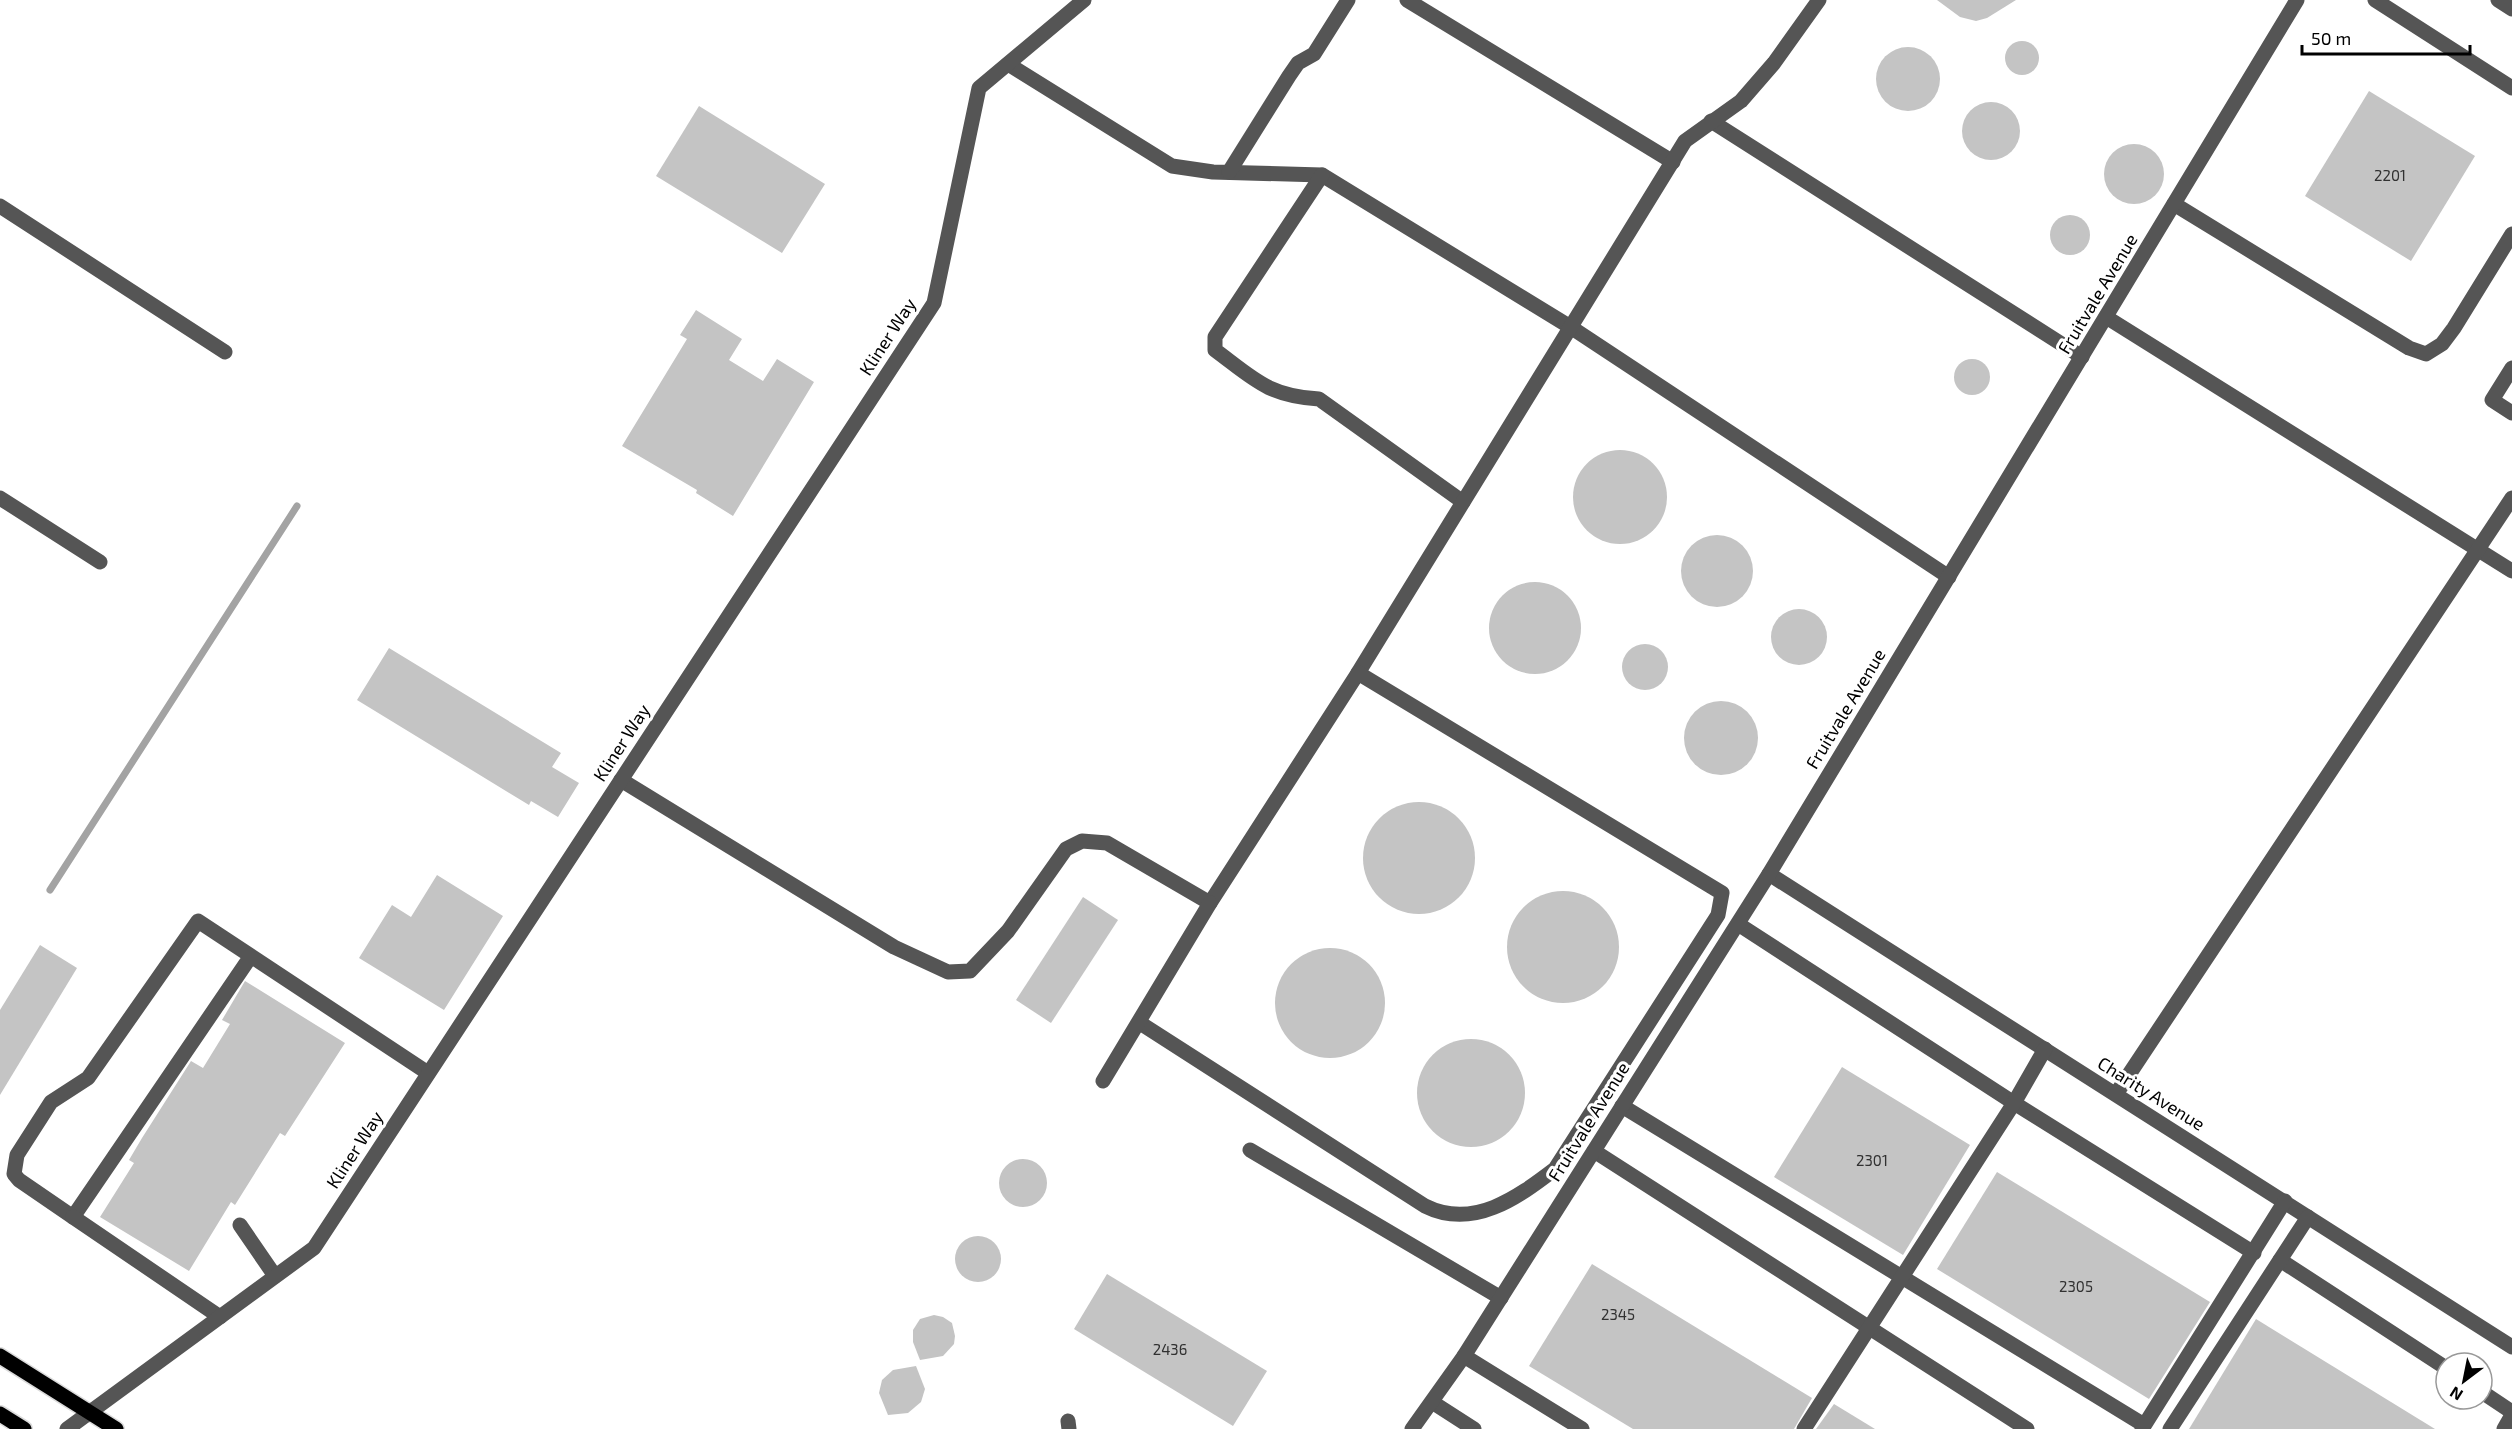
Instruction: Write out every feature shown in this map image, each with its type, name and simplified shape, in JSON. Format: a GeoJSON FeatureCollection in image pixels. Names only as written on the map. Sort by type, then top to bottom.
{"type":"FeatureCollection","features":[{"type":"Feature","properties":{"kind":"main road"},"geometry":{"type":"LineString","coordinates":[[0,1356],[116,1429]]}},
{"type":"Feature","properties":{"kind":"main road"},"geometry":{"type":"LineString","coordinates":[[0,1414],[24,1429]]}},
{"type":"Feature","properties":{"kind":"street","name":"Kliner Way"},"geometry":{"type":"LineString","coordinates":[[67,1429],[314,1248],[934,303],[980,88],[1084,0]]}},
{"type":"Feature","properties":{"kind":"street"},"geometry":{"type":"LineString","coordinates":[[1229,172],[1289,76],[1298,63],[1314,54],[1348,0]]}},
{"type":"Feature","properties":{"kind":"street"},"geometry":{"type":"LineString","coordinates":[[1407,0],[1673,162]]}},
{"type":"Feature","properties":{"kind":"street"},"geometry":{"type":"LineString","coordinates":[[1103,1081],[1140,1023],[1210,903],[1358,673],[1685,141],[1741,102],[1819,0]]}},
{"type":"Feature","properties":{"kind":"street","name":"Fruitvale Avenue"},"geometry":{"type":"LineString","coordinates":[[1412,1429],[1501,1299],[1769,874],[2297,0]]}},
{"type":"Feature","properties":{"kind":"street"},"geometry":{"type":"LineString","coordinates":[[2375,0],[2512,88]]}},
{"type":"Feature","properties":{"kind":"street"},"geometry":{"type":"LineString","coordinates":[[2498,0],[2512,9]]}},
{"type":"Feature","properties":{"kind":"street"},"geometry":{"type":"LineString","coordinates":[[1008,64],[1172,166],[1229,172],[1322,175],[1572,328],[1949,577]]}},
{"type":"Feature","properties":{"kind":"street"},"geometry":{"type":"LineString","coordinates":[[1711,121],[2082,357]]}},
{"type":"Feature","properties":{"kind":"street"},"geometry":{"type":"LineString","coordinates":[[1322,175],[1215,337],[1215,350],[1270,390],[1296,398],[1319,399],[1463,502]]}},
{"type":"Feature","properties":{"kind":"street"},"geometry":{"type":"LineString","coordinates":[[2174,204],[2409,348],[2426,354],[2442,344],[2454,328],[2512,234]]}},
{"type":"Feature","properties":{"kind":"street"},"geometry":{"type":"LineString","coordinates":[[0,206],[225,352]]}},
{"type":"Feature","properties":{"kind":"street"},"geometry":{"type":"LineString","coordinates":[[2106,317],[2512,571]]}},
{"type":"Feature","properties":{"kind":"street"},"geometry":{"type":"LineString","coordinates":[[2512,368],[2492,400],[2512,413]]}},
{"type":"Feature","properties":{"kind":"street"},"geometry":{"type":"LineString","coordinates":[[0,498],[100,562]]}},
{"type":"Feature","properties":{"kind":"street"},"geometry":{"type":"LineString","coordinates":[[2116,1094],[2512,498]]}},
{"type":"Feature","properties":{"kind":"street"},"geometry":{"type":"LineString","coordinates":[[1140,1023],[1425,1206],[1442,1215],[1460,1216],[1492,1209],[1533,1186],[1555,1169],[1718,915],[1722,893],[1358,673]]}},
{"type":"Feature","properties":{"kind":"street"},"geometry":{"type":"LineString","coordinates":[[621,780],[894,947],[948,972],[969,970],[1008,931],[1066,849],[1082,841],[1107,843],[1210,903]]}},
{"type":"Feature","properties":{"kind":"street","name":"Charity Avenue"},"geometry":{"type":"LineString","coordinates":[[1769,874],[2512,1347]]}},
{"type":"Feature","properties":{"kind":"street"},"geometry":{"type":"LineString","coordinates":[[220,1317],[19,1180],[14,1174],[17,1155],[51,1102],[88,1078],[198,921],[428,1073]]}},
{"type":"Feature","properties":{"kind":"street"},"geometry":{"type":"LineString","coordinates":[[1738,924],[2014,1103],[2254,1252]]}},
{"type":"Feature","properties":{"kind":"street"},"geometry":{"type":"LineString","coordinates":[[73,1217],[251,956]]}},
{"type":"Feature","properties":{"kind":"street"},"geometry":{"type":"LineString","coordinates":[[1804,1429],[2014,1103],[2045,1049]]}},
{"type":"Feature","properties":{"kind":"street"},"geometry":{"type":"LineString","coordinates":[[1622,1106],[1903,1276],[2143,1427],[2285,1201]]}},
{"type":"Feature","properties":{"kind":"street"},"geometry":{"type":"LineString","coordinates":[[1250,1150],[1501,1299]]}},
{"type":"Feature","properties":{"kind":"street"},"geometry":{"type":"LineString","coordinates":[[1594,1151],[2027,1429]]}},
{"type":"Feature","properties":{"kind":"street"},"geometry":{"type":"LineString","coordinates":[[2170,1429],[2308,1217]]}},
{"type":"Feature","properties":{"kind":"street"},"geometry":{"type":"LineString","coordinates":[[240,1225],[275,1276]]}},
{"type":"Feature","properties":{"kind":"street"},"geometry":{"type":"LineString","coordinates":[[2280,1260],[2434,1360]]}},
{"type":"Feature","properties":{"kind":"street"},"geometry":{"type":"LineString","coordinates":[[1464,1356],[1582,1429]]}},
{"type":"Feature","properties":{"kind":"street"},"geometry":{"type":"LineString","coordinates":[[2494,1400],[2512,1413],[2504,1429]]}},
{"type":"Feature","properties":{"kind":"street"},"geometry":{"type":"LineString","coordinates":[[1432,1402],[1474,1429]]}},
{"type":"Feature","properties":{"kind":"building"},"geometry":{"type":"Polygon","coordinates":[[[1937,0],[2016,0],[1987,18],[1976,21],[1960,17],[1937,0]]]}},
{"type":"Feature","properties":{"kind":"building"},"geometry":{"type":"Polygon","coordinates":[[[2022,41],[2034,46],[2039,58],[2034,70],[2022,75],[2010,70],[2005,58],[2010,46],[2022,41]]]}},
{"type":"Feature","properties":{"kind":"building"},"geometry":{"type":"Polygon","coordinates":[[[1902,47],[1914,47],[1931,56],[1938,67],[1940,79],[1938,91],[1931,102],[1914,111],[1902,111],[1890,106],[1881,97],[1876,85],[1876,73],[1881,61],[1890,52],[1902,47]]]}},
{"type":"Feature","properties":{"kind":"building"},"geometry":{"type":"Polygon","coordinates":[[[2369,91],[2475,156],[2411,261],[2305,196],[2369,91]]]}},
{"type":"Feature","properties":{"kind":"building"},"geometry":{"type":"Polygon","coordinates":[[[1985,102],[1997,102],[2012,110],[2020,125],[2020,137],[2012,152],[1997,160],[1985,160],[1970,152],[1962,137],[1962,125],[1970,110],[1985,102]]]}},
{"type":"Feature","properties":{"kind":"building"},"geometry":{"type":"Polygon","coordinates":[[[699,106],[825,184],[782,253],[656,176],[699,106]]]}},
{"type":"Feature","properties":{"kind":"building"},"geometry":{"type":"Polygon","coordinates":[[[2128,144],[2140,144],[2151,149],[2159,157],[2164,174],[2162,186],[2151,199],[2140,204],[2128,204],[2117,199],[2109,191],[2104,180],[2104,168],[2109,157],[2117,149],[2128,144]]]}},
{"type":"Feature","properties":{"kind":"building"},"geometry":{"type":"Polygon","coordinates":[[[2070,215],[2078,216],[2084,221],[2089,227],[2089,243],[2084,249],[2078,254],[2070,255],[2062,254],[2056,249],[2051,243],[2050,235],[2051,227],[2056,221],[2062,216],[2070,215]]]}},
{"type":"Feature","properties":{"kind":"building"},"geometry":{"type":"Polygon","coordinates":[[[696,310],[742,339],[729,360],[763,381],[777,359],[814,382],[733,516],[696,493],[697,490],[622,446],[687,339],[680,335],[696,310]]]}},
{"type":"Feature","properties":{"kind":"building"},"geometry":{"type":"Polygon","coordinates":[[[1972,359],[1985,364],[1990,377],[1985,390],[1972,395],[1959,390],[1954,377],[1959,364],[1972,359]]]}},
{"type":"Feature","properties":{"kind":"building"},"geometry":{"type":"Polygon","coordinates":[[[1620,450],[1638,453],[1654,463],[1664,479],[1667,497],[1664,515],[1654,531],[1638,541],[1620,544],[1602,541],[1586,531],[1576,515],[1573,497],[1576,479],[1586,463],[1602,453],[1620,450]]]}},
{"type":"Feature","properties":{"kind":"building"},"geometry":{"type":"Polygon","coordinates":[[[1717,535],[1737,541],[1747,551],[1753,571],[1747,591],[1737,601],[1717,607],[1697,601],[1687,591],[1681,571],[1687,551],[1697,541],[1717,535]]]}},
{"type":"Feature","properties":{"kind":"building"},"geometry":{"type":"Polygon","coordinates":[[[1535,582],[1553,586],[1567,596],[1577,610],[1581,628],[1577,646],[1567,660],[1553,670],[1535,674],[1517,670],[1503,660],[1493,646],[1489,628],[1493,610],[1503,596],[1517,586],[1535,582]]]}},
{"type":"Feature","properties":{"kind":"building"},"geometry":{"type":"Polygon","coordinates":[[[1799,609],[1810,611],[1819,617],[1825,626],[1827,637],[1825,648],[1819,657],[1810,663],[1799,665],[1788,663],[1779,657],[1773,648],[1771,637],[1773,626],[1779,617],[1788,611],[1799,609]]]}},
{"type":"Feature","properties":{"kind":"building"},"geometry":{"type":"Polygon","coordinates":[[[1645,644],[1661,651],[1668,667],[1661,683],[1645,690],[1629,683],[1622,667],[1629,651],[1645,644]]]}},
{"type":"Feature","properties":{"kind":"building"},"geometry":{"type":"Polygon","coordinates":[[[389,648],[561,753],[552,767],[579,783],[558,817],[531,801],[529,805],[357,700],[389,648]]]}},
{"type":"Feature","properties":{"kind":"building"},"geometry":{"type":"Polygon","coordinates":[[[1721,701],[1742,707],[1752,717],[1758,738],[1752,759],[1742,769],[1721,775],[1700,769],[1690,759],[1684,738],[1690,717],[1700,707],[1721,701]]]}},
{"type":"Feature","properties":{"kind":"building"},"geometry":{"type":"Polygon","coordinates":[[[1419,802],[1441,806],[1459,818],[1471,836],[1475,858],[1471,880],[1459,898],[1441,910],[1419,914],[1397,910],[1379,898],[1367,880],[1363,858],[1367,836],[1379,818],[1397,806],[1419,802]]]}},
{"type":"Feature","properties":{"kind":"building"},"geometry":{"type":"Polygon","coordinates":[[[437,875],[503,916],[444,1010],[359,958],[392,905],[411,917],[437,875]]]}},
{"type":"Feature","properties":{"kind":"building"},"geometry":{"type":"Polygon","coordinates":[[[1563,891],[1585,895],[1603,907],[1615,925],[1619,947],[1615,969],[1603,987],[1585,999],[1563,1003],[1541,999],[1523,987],[1511,969],[1507,947],[1511,925],[1523,907],[1541,895],[1563,891]]]}},
{"type":"Feature","properties":{"kind":"building"},"geometry":{"type":"Polygon","coordinates":[[[1083,897],[1118,920],[1051,1023],[1016,1000],[1083,897]]]}},
{"type":"Feature","properties":{"kind":"building"},"geometry":{"type":"Polygon","coordinates":[[[40,945],[77,968],[0,1095],[0,1010],[40,945]]]}},
{"type":"Feature","properties":{"kind":"building"},"geometry":{"type":"Polygon","coordinates":[[[1330,948],[1351,952],[1369,964],[1381,982],[1385,1003],[1381,1024],[1369,1042],[1351,1054],[1330,1058],[1309,1054],[1291,1042],[1279,1024],[1275,1003],[1279,982],[1291,964],[1309,952],[1330,948]]]}},
{"type":"Feature","properties":{"kind":"building"},"geometry":{"type":"Polygon","coordinates":[[[245,981],[345,1043],[285,1136],[280,1133],[235,1205],[231,1202],[189,1271],[100,1217],[134,1163],[129,1160],[191,1061],[203,1068],[230,1024],[222,1020],[245,981]]]}},
{"type":"Feature","properties":{"kind":"building"},"geometry":{"type":"Polygon","coordinates":[[[1471,1039],[1492,1043],[1509,1055],[1521,1072],[1525,1093],[1521,1114],[1509,1131],[1492,1143],[1471,1147],[1450,1143],[1433,1131],[1421,1114],[1417,1093],[1421,1072],[1433,1055],[1450,1043],[1471,1039]]]}},
{"type":"Feature","properties":{"kind":"building"},"geometry":{"type":"Polygon","coordinates":[[[1842,1067],[1970,1145],[1903,1255],[1774,1177],[1842,1067]]]}},
{"type":"Feature","properties":{"kind":"building"},"geometry":{"type":"Polygon","coordinates":[[[1018,1159],[1028,1159],[1043,1169],[1047,1183],[1046,1192],[1037,1203],[1028,1207],[1018,1207],[1003,1197],[999,1188],[999,1178],[1009,1163],[1018,1159]]]}},
{"type":"Feature","properties":{"kind":"building"},"geometry":{"type":"Polygon","coordinates":[[[1997,1172],[2210,1302],[2149,1399],[1937,1269],[1997,1172]]]}},
{"type":"Feature","properties":{"kind":"building"},"geometry":{"type":"Polygon","coordinates":[[[978,1236],[994,1243],[1001,1259],[994,1275],[978,1282],[962,1275],[955,1259],[962,1243],[978,1236]]]}},
{"type":"Feature","properties":{"kind":"building"},"geometry":{"type":"Polygon","coordinates":[[[1592,1264],[1812,1398],[1794,1429],[1633,1429],[1529,1366],[1592,1264]]]}},
{"type":"Feature","properties":{"kind":"building"},"geometry":{"type":"Polygon","coordinates":[[[1107,1274],[1267,1371],[1233,1426],[1074,1329],[1107,1274]]]}},
{"type":"Feature","properties":{"kind":"building"},"geometry":{"type":"Polygon","coordinates":[[[934,1315],[943,1317],[952,1323],[954,1344],[943,1356],[920,1360],[913,1342],[913,1330],[920,1319],[934,1315]]]}},
{"type":"Feature","properties":{"kind":"building"},"geometry":{"type":"Polygon","coordinates":[[[2256,1319],[2435,1429],[2189,1429],[2256,1319]]]}},
{"type":"Feature","properties":{"kind":"building"},"geometry":{"type":"Polygon","coordinates":[[[916,1366],[925,1389],[921,1402],[908,1413],[888,1415],[879,1393],[882,1380],[893,1370],[916,1366]]]}},
{"type":"Feature","properties":{"kind":"building"},"geometry":{"type":"Polygon","coordinates":[[[1834,1404],[1875,1429],[1816,1429],[1834,1404]]]}},
{"type":"Feature","properties":{"kind":"waterway"},"geometry":{"type":"LineString","coordinates":[[50,890],[297,506]]}}]}
